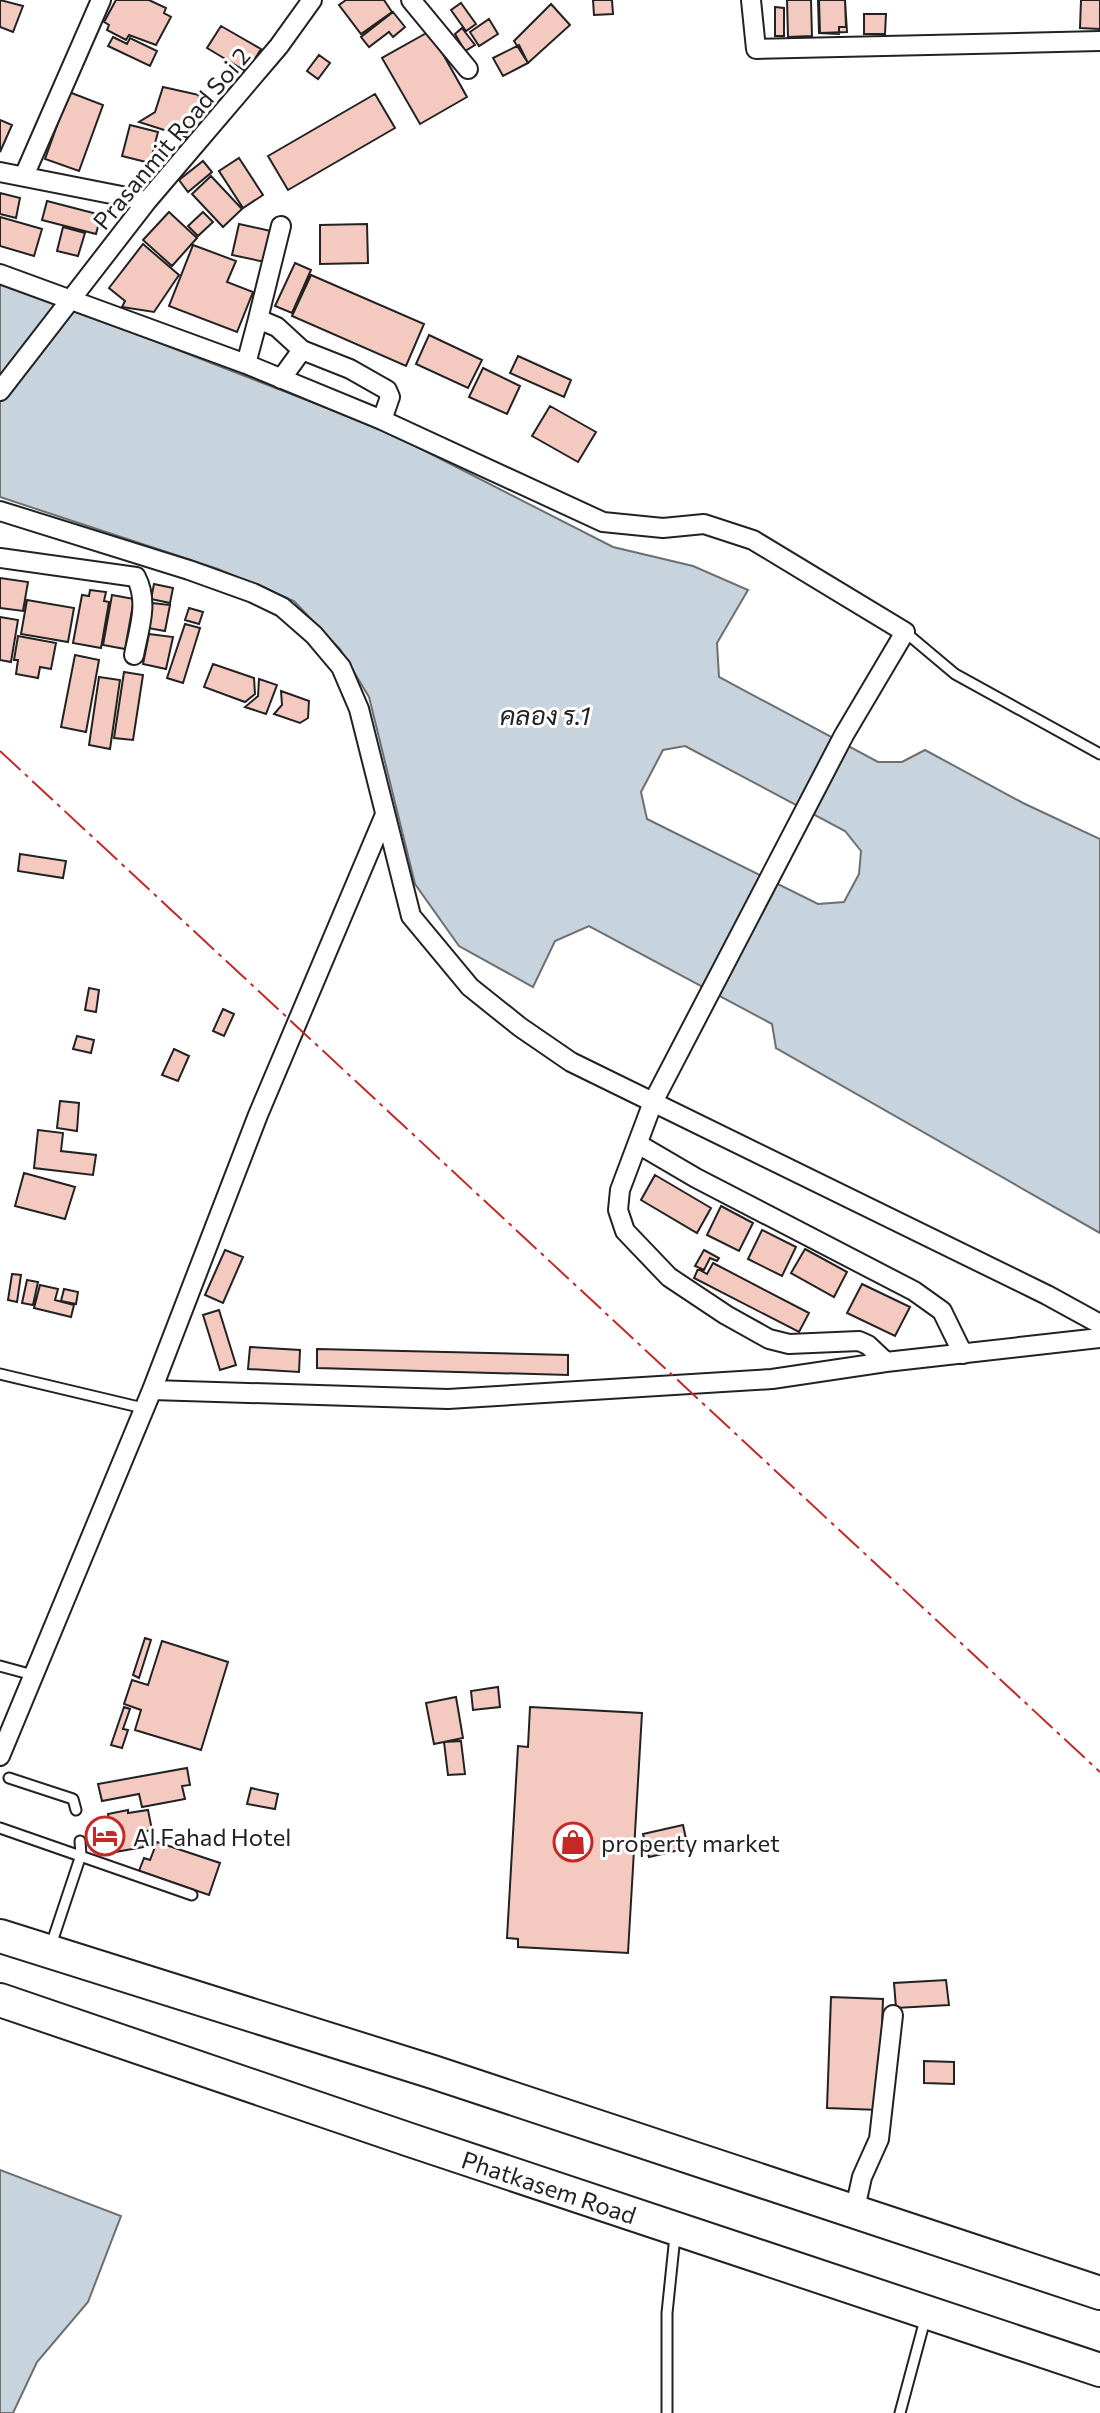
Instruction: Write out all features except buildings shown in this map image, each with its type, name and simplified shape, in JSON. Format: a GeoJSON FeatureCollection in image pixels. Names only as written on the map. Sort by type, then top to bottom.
{"type":"FeatureCollection","features":[{"type":"Feature","properties":{"kind":"highway"},"geometry":{"type":"LineString","coordinates":[[0,1936],[433,2072],[1100,2293]]}},
{"type":"Feature","properties":{"kind":"highway","name":"Phatkasem Road"},"geometry":{"type":"LineString","coordinates":[[0,2000],[1100,2370]]}},
{"type":"Feature","properties":{"kind":"street"},"geometry":{"type":"LineString","coordinates":[[24,176],[101,0]]}},
{"type":"Feature","properties":{"kind":"street","name":"Prasanmit Road Soi 2"},"geometry":{"type":"LineString","coordinates":[[0,391],[147,201],[269,58],[312,0]]}},
{"type":"Feature","properties":{"kind":"street"},"geometry":{"type":"LineString","coordinates":[[411,0],[468,69]]}},
{"type":"Feature","properties":{"kind":"street"},"geometry":{"type":"LineString","coordinates":[[751,0],[756,49],[1100,41]]}},
{"type":"Feature","properties":{"kind":"street"},"geometry":{"type":"LineString","coordinates":[[0,172],[147,201]]}},
{"type":"Feature","properties":{"kind":"street"},"geometry":{"type":"LineString","coordinates":[[246,364],[281,226]]}},
{"type":"Feature","properties":{"kind":"street"},"geometry":{"type":"LineString","coordinates":[[0,274],[69,303],[246,364],[382,420],[603,522],[663,528],[704,524],[753,540],[905,632],[844,735],[653,1102],[620,1190],[618,1210],[625,1231],[669,1277],[726,1315],[769,1339],[789,1344],[859,1341],[886,1362]]}},
{"type":"Feature","properties":{"kind":"street"},"geometry":{"type":"LineString","coordinates":[[258,319],[277,327],[302,350],[350,369],[387,390],[390,397],[382,420]]}},
{"type":"Feature","properties":{"kind":"street"},"geometry":{"type":"LineString","coordinates":[[281,379],[302,350]]}},
{"type":"Feature","properties":{"kind":"street"},"geometry":{"type":"LineString","coordinates":[[0,511],[189,570],[282,607],[314,635],[341,667],[359,709],[411,916],[470,987],[520,1027],[571,1062],[1047,1295],[1100,1324]]}},
{"type":"Feature","properties":{"kind":"street"},"geometry":{"type":"LineString","coordinates":[[0,558],[136,577],[143,590],[143,603],[134,655]]}},
{"type":"Feature","properties":{"kind":"street"},"geometry":{"type":"LineString","coordinates":[[0,1756],[152,1390],[258,1115],[384,817]]}},
{"type":"Feature","properties":{"kind":"street"},"geometry":{"type":"LineString","coordinates":[[638,1144],[696,1178],[914,1291],[942,1311],[963,1354]]}},
{"type":"Feature","properties":{"kind":"street"},"geometry":{"type":"LineString","coordinates":[[152,1390],[448,1399],[772,1379],[886,1362],[1100,1338]]}},
{"type":"Feature","properties":{"kind":"street"},"geometry":{"type":"LineString","coordinates":[[854,2213],[862,2177],[879,2139],[893,2015]]}},
{"type":"Feature","properties":{"kind":"lane"},"geometry":{"type":"LineString","coordinates":[[905,632],[955,674],[1100,754]]}},
{"type":"Feature","properties":{"kind":"lane"},"geometry":{"type":"LineString","coordinates":[[0,1374],[143,1408]]}},
{"type":"Feature","properties":{"kind":"lane"},"geometry":{"type":"LineString","coordinates":[[0,1666],[33,1675]]}},
{"type":"Feature","properties":{"kind":"lane"},"geometry":{"type":"LineString","coordinates":[[9,1778],[64,1794],[73,1799],[76,1810]]}},
{"type":"Feature","properties":{"kind":"lane"},"geometry":{"type":"LineString","coordinates":[[0,1828],[192,1895]]}},
{"type":"Feature","properties":{"kind":"lane"},"geometry":{"type":"LineString","coordinates":[[49,1952],[81,1855],[80,1841]]}},
{"type":"Feature","properties":{"kind":"lane"},"geometry":{"type":"LineString","coordinates":[[667,2413],[667,2313],[676,2229]]}},
{"type":"Feature","properties":{"kind":"lane"},"geometry":{"type":"LineString","coordinates":[[900,2413],[927,2312]]}},
{"type":"Feature","properties":{"kind":"water","name":"คลอง ร.1"},"geometry":{"type":"Polygon","coordinates":[[[0,281],[384,430],[613,547],[693,566],[748,590],[717,643],[719,677],[878,762],[902,762],[925,750],[1023,803],[1100,839],[1100,1233],[776,1048],[772,1024],[589,926],[555,941],[533,987],[459,946],[415,884],[369,697],[340,649],[294,601],[218,569],[0,497],[0,281]],[[685,746],[663,750],[641,792],[647,819],[818,904],[844,902],[859,874],[861,851],[845,831],[685,746]]]}},
{"type":"Feature","properties":{"kind":"water"},"geometry":{"type":"Polygon","coordinates":[[[0,2170],[121,2216],[88,2302],[37,2362],[13,2413],[0,2413],[0,2170]]]}},
{"type":"Feature","properties":{"kind":"power"},"geometry":{"type":"LineString","coordinates":[[0,751],[1100,1772]]}},
{"type":"Feature","properties":{"kind":"place","name":"Al Fahad Hotel"},"geometry":{"type":"Point","coordinates":[105,1836]}},
{"type":"Feature","properties":{"kind":"place","name":"property market"},"geometry":{"type":"Point","coordinates":[573,1842]}}]}
